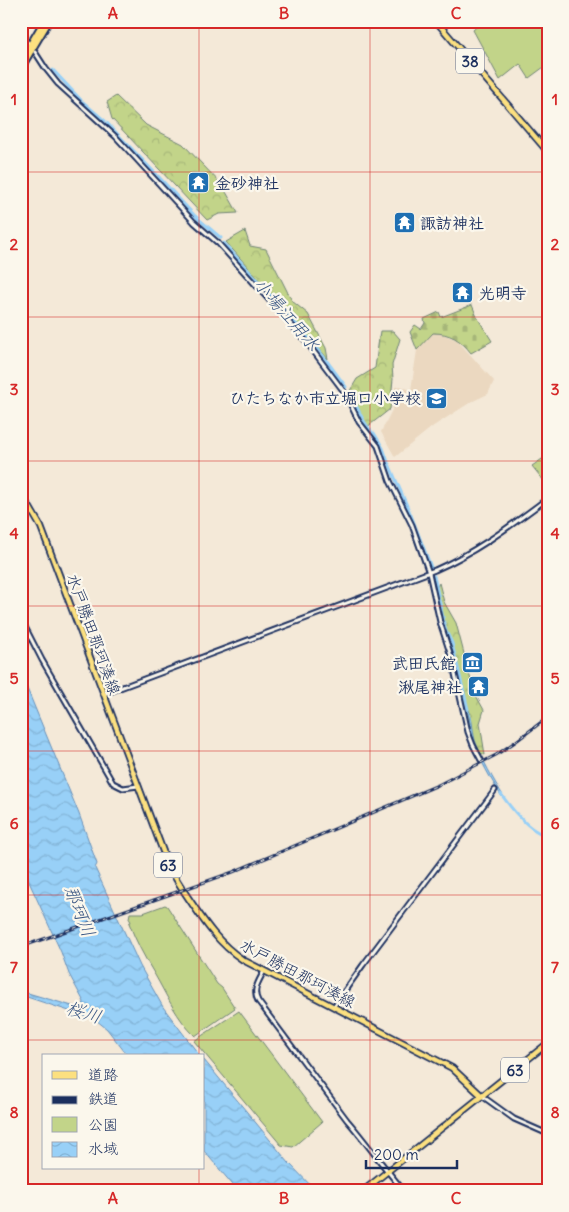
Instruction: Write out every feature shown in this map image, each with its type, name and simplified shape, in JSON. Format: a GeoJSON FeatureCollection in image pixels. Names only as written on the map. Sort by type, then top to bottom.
{"type":"FeatureCollection","features":[{"type":"Feature","properties":{"kind":"highway"},"geometry":{"type":"LineString","coordinates":[[21,60],[44,21]]}},
{"type":"Feature","properties":{"kind":"highway"},"geometry":{"type":"LineString","coordinates":[[21,68],[49,21]]}},
{"type":"Feature","properties":{"kind":"main road","name":"38"},"geometry":{"type":"LineString","coordinates":[[436,21],[548,152]]}},
{"type":"Feature","properties":{"kind":"main road","name":"水戸勝田那珂湊線"},"geometry":{"type":"LineString","coordinates":[[21,496],[41,527],[170,871],[208,929],[233,953],[264,971],[452,1068],[482,1096]]}},
{"type":"Feature","properties":{"kind":"main road","name":"63"},"geometry":{"type":"LineString","coordinates":[[482,1096],[548,1044]]}},
{"type":"Feature","properties":{"kind":"main road"},"geometry":{"type":"LineString","coordinates":[[363,1191],[482,1096]]}},
{"type":"Feature","properties":{"kind":"street"},"geometry":{"type":"LineString","coordinates":[[21,33],[28,43]]}},
{"type":"Feature","properties":{"kind":"street"},"geometry":{"type":"LineString","coordinates":[[35,52],[58,84],[103,124],[194,222],[218,243],[315,352],[345,394],[359,422],[378,446],[390,481],[412,525],[429,572],[433,596],[455,669],[468,732],[472,745],[481,760]]}},
{"type":"Feature","properties":{"kind":"street"},"geometry":{"type":"LineString","coordinates":[[103,694],[429,572],[459,559],[482,547],[548,498]]}},
{"type":"Feature","properties":{"kind":"street"},"geometry":{"type":"LineString","coordinates":[[21,620],[113,783],[122,788],[138,786]]}},
{"type":"Feature","properties":{"kind":"street"},"geometry":{"type":"LineString","coordinates":[[334,1006],[362,965],[495,790]]}},
{"type":"Feature","properties":{"kind":"street"},"geometry":{"type":"LineString","coordinates":[[264,971],[256,987],[258,1001],[347,1120],[358,1131],[404,1191]]}},
{"type":"Feature","properties":{"kind":"street"},"geometry":{"type":"LineString","coordinates":[[482,1096],[514,1119],[548,1134]]}},
{"type":"Feature","properties":{"kind":"shaded area","name":"ひたちなか市立堀口小学校"},"geometry":{"type":"Polygon","coordinates":[[[433,333],[440,333],[457,340],[494,381],[488,394],[471,402],[432,427],[395,457],[381,432],[393,408],[395,387],[400,386],[411,390],[417,350],[433,333]]]}},
{"type":"Feature","properties":{"kind":"green space"},"geometry":{"type":"Polygon","coordinates":[[[483,21],[548,21],[548,64],[529,78],[520,64],[500,80],[473,30],[483,21]]]}},
{"type":"Feature","properties":{"kind":"green space"},"geometry":{"type":"Polygon","coordinates":[[[116,96],[146,125],[183,144],[222,185],[238,213],[219,214],[207,220],[112,119],[107,102],[116,96]]]}},
{"type":"Feature","properties":{"kind":"green space"},"geometry":{"type":"Polygon","coordinates":[[[245,231],[250,246],[266,249],[292,301],[308,314],[326,348],[328,359],[226,242],[245,231]]]}},
{"type":"Feature","properties":{"kind":"green space"},"geometry":{"type":"Polygon","coordinates":[[[472,305],[492,341],[471,353],[455,338],[445,334],[433,333],[417,350],[410,332],[415,325],[421,329],[425,323],[424,319],[439,312],[441,317],[472,305]]]}},
{"type":"Feature","properties":{"kind":"green space"},"geometry":{"type":"Polygon","coordinates":[[[380,331],[393,331],[400,339],[392,365],[393,379],[390,409],[366,428],[348,394],[357,379],[375,368],[380,331]]]}},
{"type":"Feature","properties":{"kind":"green space"},"geometry":{"type":"Polygon","coordinates":[[[548,455],[548,478],[544,481],[532,466],[548,455]]]}},
{"type":"Feature","properties":{"kind":"green space"},"geometry":{"type":"Polygon","coordinates":[[[439,583],[444,602],[456,623],[474,692],[484,710],[480,723],[485,755],[478,752],[472,739],[452,651],[435,591],[439,583]]]}},
{"type":"Feature","properties":{"kind":"green space"},"geometry":{"type":"Polygon","coordinates":[[[165,905],[235,1008],[195,1036],[173,1007],[141,950],[129,923],[131,922],[129,918],[130,913],[143,913],[165,905]]]}},
{"type":"Feature","properties":{"kind":"green space"},"geometry":{"type":"Polygon","coordinates":[[[239,1011],[322,1122],[293,1147],[281,1145],[194,1041],[239,1011]]]}},
{"type":"Feature","properties":{"kind":"water"},"geometry":{"type":"Polygon","coordinates":[[[21,674],[79,814],[97,864],[95,868],[140,966],[163,1007],[198,1054],[126,1054],[107,1029],[96,1020],[21,995],[21,991],[79,1008],[83,1006],[84,1002],[69,974],[30,884],[21,852],[21,674]]]}},
{"type":"Feature","properties":{"kind":"water"},"geometry":{"type":"Polygon","coordinates":[[[465,706],[467,706],[470,714],[475,740],[481,754],[504,797],[502,797],[490,777],[473,741],[465,706]]]}},
{"type":"Feature","properties":{"kind":"water"},"geometry":{"type":"Polygon","coordinates":[[[205,1061],[289,1163],[316,1191],[238,1191],[205,1152],[205,1061]]]}},
{"type":"Feature","properties":{"kind":"waterway","name":"小場江用水"},"geometry":{"type":"LineString","coordinates":[[53,70],[81,100]]}},
{"type":"Feature","properties":{"kind":"waterway","name":"小場江用水"},"geometry":{"type":"LineString","coordinates":[[83,102],[105,121]]}},
{"type":"Feature","properties":{"kind":"waterway","name":"小場江用水"},"geometry":{"type":"LineString","coordinates":[[107,123],[156,174]]}},
{"type":"Feature","properties":{"kind":"waterway","name":"小場江用水"},"geometry":{"type":"LineString","coordinates":[[158,176],[195,216],[221,238]]}},
{"type":"Feature","properties":{"kind":"waterway","name":"小場江用水"},"geometry":{"type":"LineString","coordinates":[[224,243],[315,345],[346,387]]}},
{"type":"Feature","properties":{"kind":"waterway","name":"小場江用水"},"geometry":{"type":"LineString","coordinates":[[350,393],[362,418],[372,432]]}},
{"type":"Feature","properties":{"kind":"waterway","name":"小場江用水"},"geometry":{"type":"LineString","coordinates":[[374,433],[383,448],[388,462]]}},
{"type":"Feature","properties":{"kind":"waterway","name":"小場江用水"},"geometry":{"type":"LineString","coordinates":[[389,464],[431,567]]}},
{"type":"Feature","properties":{"kind":"waterway","name":"小場江用水"},"geometry":{"type":"LineString","coordinates":[[434,576],[446,631],[452,643],[468,709]]}},
{"type":"Feature","properties":{"kind":"waterway","name":"小場江用水"},"geometry":{"type":"LineString","coordinates":[[501,794],[528,825],[542,834],[548,835]]}},
{"type":"Feature","properties":{"kind":"railway"},"geometry":{"type":"LineString","coordinates":[[21,947],[233,872],[438,785],[496,755],[548,717]]}},
{"type":"Feature","properties":{"kind":"place","name":"金砂神社"},"geometry":{"type":"Point","coordinates":[199,183]}},
{"type":"Feature","properties":{"kind":"place","name":"諏訪神社"},"geometry":{"type":"Point","coordinates":[404,223]}},
{"type":"Feature","properties":{"kind":"place","name":"光明寺"},"geometry":{"type":"Point","coordinates":[463,293]}},
{"type":"Feature","properties":{"kind":"place","name":"ひたちなか市立堀口小学校"},"geometry":{"type":"Point","coordinates":[437,398]}},
{"type":"Feature","properties":{"kind":"place","name":"武田氏館"},"geometry":{"type":"Point","coordinates":[472,663]}},
{"type":"Feature","properties":{"kind":"place","name":"湫尾神社"},"geometry":{"type":"Point","coordinates":[478,687]}},
{"type":"Feature","properties":{"kind":"water label","name":"那珂川"},"geometry":{"type":"Point","coordinates":[80,911]}},
{"type":"Feature","properties":{"kind":"water label","name":"桜川"},"geometry":{"type":"Point","coordinates":[84,1012]}}]}
